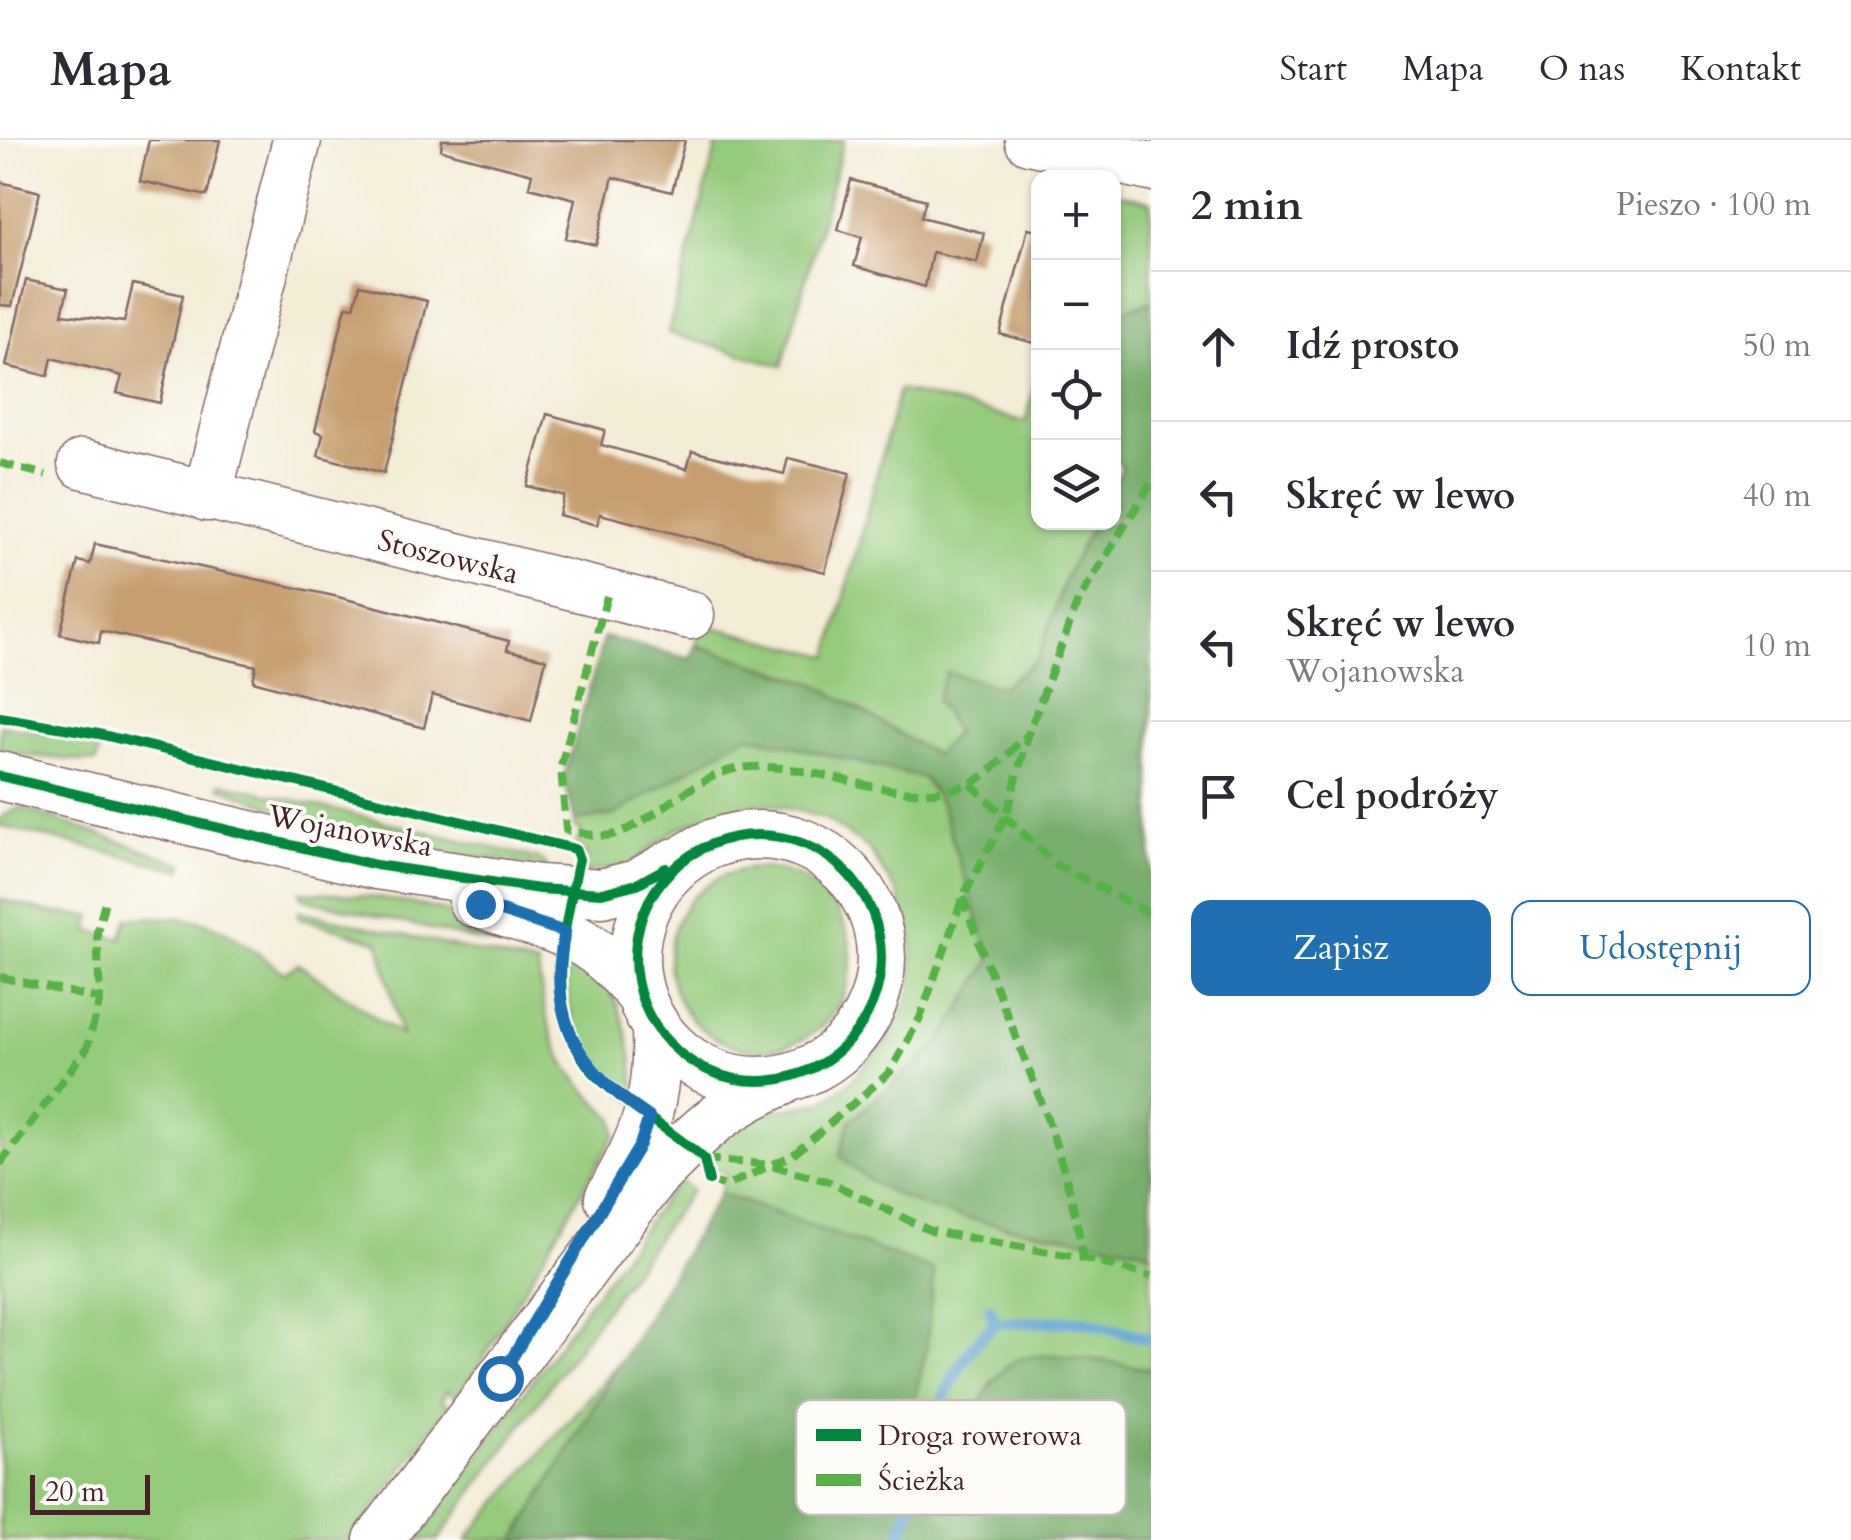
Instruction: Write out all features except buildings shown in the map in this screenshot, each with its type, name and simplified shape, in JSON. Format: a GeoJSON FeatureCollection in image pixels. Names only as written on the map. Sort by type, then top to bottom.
{"type":"FeatureCollection","features":[{"type":"Feature","properties":{"kind":"street"},"geometry":{"type":"LineString","coordinates":[[207,497],[296,140]]}},
{"type":"Feature","properties":{"kind":"street"},"geometry":{"type":"LineString","coordinates":[[1029,140],[1151,168]]}},
{"type":"Feature","properties":{"kind":"street","name":"Stoszowska"},"geometry":{"type":"LineString","coordinates":[[82,464],[690,615]]}},
{"type":"Feature","properties":{"kind":"street","name":"Wojanowska"},"geometry":{"type":"LineString","coordinates":[[0,776],[376,865],[539,889],[602,893],[637,884],[688,856]]}},
{"type":"Feature","properties":{"kind":"street"},"geometry":{"type":"LineString","coordinates":[[378,1540],[653,1178],[736,1101],[833,1058],[862,1026],[879,988],[882,945],[871,904],[846,870],[811,846],[770,834],[727,838],[688,856],[660,883],[641,918],[634,956],[658,1074],[640,1145],[521,1348]]}},
{"type":"Feature","properties":{"kind":"street","name":"Wojanowska"},"geometry":{"type":"LineString","coordinates":[[376,865],[586,941],[611,960],[648,1011]]}},
{"type":"Feature","properties":{"kind":"street"},"geometry":{"type":"LineString","coordinates":[[648,1011],[682,1056],[717,1074],[756,1082],[794,1076]]}},
{"type":"Feature","properties":{"kind":"green space"},"geometry":{"type":"Polygon","coordinates":[[[718,140],[844,140],[782,366],[668,333],[718,140]]]}},
{"type":"Feature","properties":{"kind":"green space"},"geometry":{"type":"Polygon","coordinates":[[[1121,195],[1151,201],[1151,302],[1121,311],[1121,195]]]}},
{"type":"Feature","properties":{"kind":"green space"},"geometry":{"type":"Polygon","coordinates":[[[1151,302],[1151,1252],[943,1212],[869,1180],[840,1155],[850,1121],[938,1046],[991,960],[941,804],[924,778],[747,735],[614,815],[575,821],[564,777],[604,637],[691,659],[696,645],[816,684],[935,755],[956,732],[936,701],[946,672],[1001,687],[1038,659],[1066,576],[1089,530],[1121,530],[1121,311],[1151,302]]]}},
{"type":"Feature","properties":{"kind":"green space"},"geometry":{"type":"Polygon","coordinates":[[[899,390],[1026,422],[1031,400],[1031,530],[1089,530],[1066,576],[1038,659],[1001,687],[935,755],[816,684],[696,645],[701,624],[829,656],[899,390]]]}},
{"type":"Feature","properties":{"kind":"green space"},"geometry":{"type":"Polygon","coordinates":[[[0,725],[101,743],[96,762],[0,753],[0,725]]]}},
{"type":"Feature","properties":{"kind":"green space"},"geometry":{"type":"Polygon","coordinates":[[[747,735],[924,778],[941,804],[991,960],[938,1046],[850,1121],[1102,1239],[1151,1252],[1151,1369],[1062,1358],[992,1381],[983,1400],[909,1400],[934,1270],[720,1193],[726,1174],[713,1166],[708,1154],[742,1117],[822,1102],[849,1083],[894,1032],[911,990],[912,941],[898,894],[868,848],[824,818],[767,803],[717,812],[677,829],[629,866],[583,873],[586,854],[576,842],[582,830],[574,827],[575,821],[614,815],[747,735]]]}},
{"type":"Feature","properties":{"kind":"green space"},"geometry":{"type":"Polygon","coordinates":[[[221,783],[540,859],[548,868],[351,836],[219,787],[221,783]]]}},
{"type":"Feature","properties":{"kind":"green space"},"geometry":{"type":"Polygon","coordinates":[[[20,807],[184,864],[182,870],[0,826],[0,818],[20,807]]]}},
{"type":"Feature","properties":{"kind":"green space"},"geometry":{"type":"Polygon","coordinates":[[[760,868],[795,875],[825,894],[844,924],[851,959],[844,994],[825,1024],[795,1043],[760,1050],[725,1043],[695,1024],[676,994],[669,959],[676,924],[695,894],[725,875],[760,868]]]}},
{"type":"Feature","properties":{"kind":"green space"},"geometry":{"type":"Polygon","coordinates":[[[300,892],[420,905],[537,938],[525,952],[302,898],[300,892]]]}},
{"type":"Feature","properties":{"kind":"green space"},"geometry":{"type":"Polygon","coordinates":[[[0,899],[47,912],[92,916],[88,930],[121,939],[128,918],[180,918],[213,926],[284,973],[298,964],[401,1035],[379,942],[298,917],[299,911],[538,966],[558,1051],[580,1084],[614,1118],[616,1134],[481,1362],[457,1397],[447,1391],[441,1400],[449,1405],[351,1540],[0,1540],[0,899]]]}},
{"type":"Feature","properties":{"kind":"green space"},"geometry":{"type":"Polygon","coordinates":[[[567,951],[598,975],[615,1000],[631,1053],[633,1101],[600,1068],[578,1035],[568,998],[567,951]]]}},
{"type":"Feature","properties":{"kind":"green space"},"geometry":{"type":"Polygon","coordinates":[[[678,1180],[692,1190],[438,1540],[417,1540],[678,1180]]]}},
{"type":"Feature","properties":{"kind":"green space"},"geometry":{"type":"Polygon","coordinates":[[[720,1193],[934,1270],[926,1351],[914,1400],[796,1400],[796,1515],[1126,1515],[1126,1400],[982,1400],[1007,1367],[1035,1356],[1085,1358],[1151,1369],[1151,1540],[515,1540],[720,1193]]]}},
{"type":"Feature","properties":{"kind":"green space"},"geometry":{"type":"Polygon","coordinates":[[[620,1361],[515,1540],[467,1540],[473,1531],[620,1361]]]}},
{"type":"Feature","properties":{"kind":"waterway"},"geometry":{"type":"LineString","coordinates":[[990,1309],[996,1323],[1083,1321],[1151,1339]]}},
{"type":"Feature","properties":{"kind":"waterway"},"geometry":{"type":"LineString","coordinates":[[944,1400],[960,1366],[996,1323]]}},
{"type":"Feature","properties":{"kind":"waterway"},"geometry":{"type":"LineString","coordinates":[[902,1532],[907,1515]]}},
{"type":"Feature","properties":{"kind":"marked path"},"geometry":{"type":"LineString","coordinates":[[0,463],[46,475]]}},
{"type":"Feature","properties":{"kind":"marked path"},"geometry":{"type":"LineString","coordinates":[[709,1181],[726,1186],[793,1155],[890,1072],[920,1018],[963,897],[1007,814],[1028,735],[1078,601],[1151,483]]}},
{"type":"Feature","properties":{"kind":"marked path"},"geometry":{"type":"LineString","coordinates":[[607,596],[561,766],[566,830],[600,836],[620,832],[705,781],[741,768],[798,770],[884,789],[941,791],[977,780],[1028,735]]}},
{"type":"Feature","properties":{"kind":"marked path"},"geometry":{"type":"LineString","coordinates":[[971,784],[1058,866],[1151,914]]}},
{"type":"Feature","properties":{"kind":"marked path"},"geometry":{"type":"LineString","coordinates":[[963,897],[1048,1120],[1083,1258]]}},
{"type":"Feature","properties":{"kind":"marked path"},"geometry":{"type":"LineString","coordinates":[[0,977],[100,999],[97,932],[105,901]]}},
{"type":"Feature","properties":{"kind":"marked path"},"geometry":{"type":"LineString","coordinates":[[0,1164],[87,1048],[100,999]]}},
{"type":"Feature","properties":{"kind":"marked path"},"geometry":{"type":"LineString","coordinates":[[704,1159],[771,1165],[827,1181],[931,1231],[1083,1258],[1151,1276]]}},
{"type":"Feature","properties":{"kind":"cycle path"},"geometry":{"type":"LineString","coordinates":[[0,717],[99,734],[575,849],[579,859],[567,916],[561,974],[569,1030],[581,1056],[600,1079],[704,1159],[709,1181]]}},
{"type":"Feature","properties":{"kind":"cycle path"},"geometry":{"type":"LineString","coordinates":[[0,776],[376,865],[539,889],[602,893],[637,884],[666,868]]}},
{"type":"Feature","properties":{"kind":"cycle path"},"geometry":{"type":"LineString","coordinates":[[758,835],[805,844],[845,871],[872,911],[881,958],[872,1005],[845,1045],[805,1072],[758,1081],[711,1072],[671,1045],[644,1005],[635,958],[644,911],[671,871],[711,844],[758,835]]}},
{"type":"Feature","properties":{"kind":"route"},"geometry":{"type":"LineString","coordinates":[[480,904],[565,932],[560,984],[565,1020],[577,1051],[599,1078],[649,1117],[640,1145],[500,1378]]}}]}
